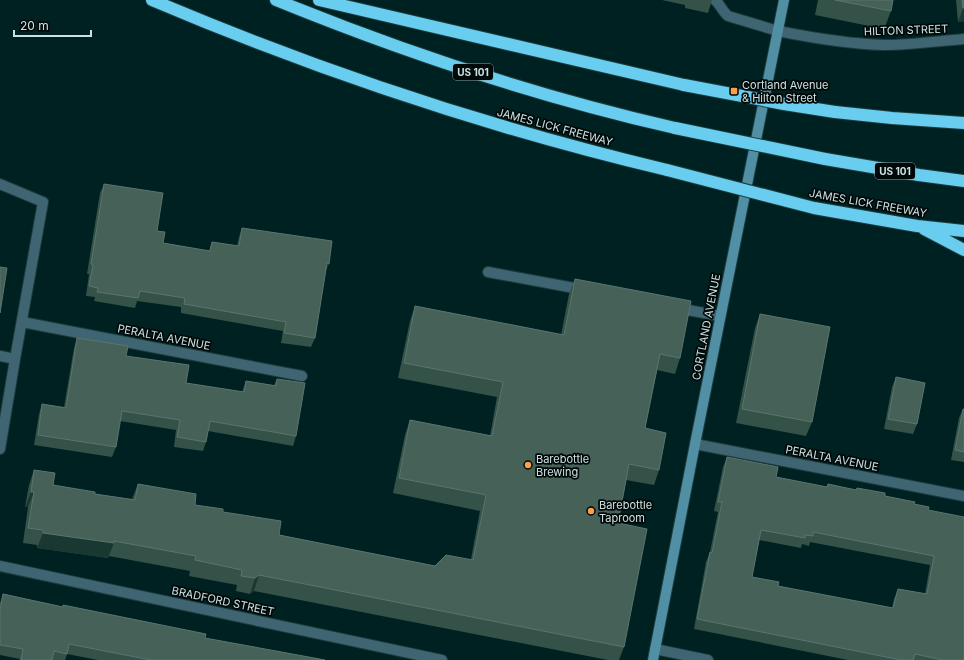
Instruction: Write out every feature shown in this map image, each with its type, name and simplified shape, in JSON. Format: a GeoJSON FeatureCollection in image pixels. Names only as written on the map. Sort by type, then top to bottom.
{"type":"FeatureCollection","features":[{"type":"Feature","properties":{"kind":"highway","name":"JAMES LICK FREEWAY"},"geometry":{"type":"LineString","coordinates":[[152,0],[302,60],[409,98],[571,146],[814,208],[918,226],[964,231]]}},
{"type":"Feature","properties":{"kind":"highway","name":"US 101"},"geometry":{"type":"LineString","coordinates":[[276,0],[327,21],[484,76],[592,108],[675,128],[826,159],[964,181]]}},
{"type":"Feature","properties":{"kind":"highway"},"geometry":{"type":"LineString","coordinates":[[319,0],[684,85],[835,112],[964,123]]}},
{"type":"Feature","properties":{"kind":"highway"},"geometry":{"type":"LineString","coordinates":[[918,226],[964,250]]}},
{"type":"Feature","properties":{"kind":"street","name":"HILTON STREET"},"geometry":{"type":"LineString","coordinates":[[715,0],[723,12],[728,16],[778,31],[838,42],[886,45],[964,39]]}},
{"type":"Feature","properties":{"kind":"street","name":"CORTLAND AVENUE"},"geometry":{"type":"LineString","coordinates":[[653,660],[720,316],[784,0]]}},
{"type":"Feature","properties":{"kind":"street"},"geometry":{"type":"LineString","coordinates":[[0,184],[44,202],[0,449]]}},
{"type":"Feature","properties":{"kind":"street"},"geometry":{"type":"LineString","coordinates":[[488,272],[595,292]]}},
{"type":"Feature","properties":{"kind":"street"},"geometry":{"type":"LineString","coordinates":[[671,306],[720,316]]}},
{"type":"Feature","properties":{"kind":"street","name":"PERALTA AVENUE"},"geometry":{"type":"LineString","coordinates":[[22,322],[302,376]]}},
{"type":"Feature","properties":{"kind":"street"},"geometry":{"type":"LineString","coordinates":[[0,356],[15,359]]}},
{"type":"Feature","properties":{"kind":"street","name":"PERALTA AVENUE"},"geometry":{"type":"LineString","coordinates":[[695,444],[964,496]]}},
{"type":"Feature","properties":{"kind":"street","name":"BRADFORD STREET"},"geometry":{"type":"LineString","coordinates":[[0,566],[442,660]]}},
{"type":"Feature","properties":{"kind":"street"},"geometry":{"type":"LineString","coordinates":[[655,650],[708,660]]}},
{"type":"Feature","properties":{"kind":"building"},"geometry":{"type":"Polygon","coordinates":[[[835,0],[893,0],[891,11],[835,0]]]}},
{"type":"Feature","properties":{"kind":"building"},"geometry":{"type":"Polygon","coordinates":[[[962,0],[964,0],[964,8],[963,8],[962,0]]]}},
{"type":"Feature","properties":{"kind":"building"},"geometry":{"type":"Polygon","coordinates":[[[104,184],[163,193],[157,231],[165,232],[163,243],[210,251],[212,242],[239,246],[242,228],[332,241],[315,338],[284,333],[286,322],[184,304],[185,298],[140,291],[138,298],[97,292],[98,288],[89,286],[93,265],[91,264],[104,184]]]}},
{"type":"Feature","properties":{"kind":"building"},"geometry":{"type":"Polygon","coordinates":[[[0,267],[7,268],[0,313],[0,267]]]}},
{"type":"Feature","properties":{"kind":"building"},"geometry":{"type":"Polygon","coordinates":[[[575,279],[691,301],[680,358],[660,354],[645,428],[666,433],[659,470],[629,464],[618,523],[647,529],[624,647],[259,575],[255,578],[241,576],[242,570],[195,560],[196,556],[114,541],[114,543],[43,533],[43,530],[28,528],[34,492],[31,492],[34,470],[55,473],[53,485],[95,492],[95,494],[135,500],[138,484],[196,494],[195,505],[223,509],[223,512],[281,521],[279,535],[435,566],[446,555],[473,560],[486,495],[399,478],[410,420],[492,436],[503,382],[404,363],[415,306],[564,335],[575,279]]]}},
{"type":"Feature","properties":{"kind":"building"},"geometry":{"type":"Polygon","coordinates":[[[760,314],[830,327],[812,422],[742,409],[760,314]]]}},
{"type":"Feature","properties":{"kind":"building"},"geometry":{"type":"Polygon","coordinates":[[[77,338],[128,346],[126,356],[189,365],[186,383],[244,392],[246,381],[276,386],[277,379],[305,383],[296,436],[210,421],[206,442],[177,437],[180,420],[122,411],[116,447],[38,435],[42,404],[66,408],[77,338]]]}},
{"type":"Feature","properties":{"kind":"building"},"geometry":{"type":"Polygon","coordinates":[[[896,377],[925,383],[917,424],[888,419],[896,377]]]}},
{"type":"Feature","properties":{"kind":"building"},"geometry":{"type":"Polygon","coordinates":[[[964,409],[964,452],[955,450],[964,409]]]}},
{"type":"Feature","properties":{"kind":"building"},"geometry":{"type":"Polygon","coordinates":[[[727,457],[778,467],[776,477],[827,487],[828,484],[856,490],[857,488],[885,493],[885,496],[915,502],[914,504],[929,507],[928,510],[964,517],[964,660],[943,660],[915,654],[913,660],[901,660],[697,619],[710,552],[712,553],[722,502],[718,502],[727,457]],[[761,530],[752,577],[779,582],[778,586],[893,608],[898,589],[927,594],[934,556],[813,532],[813,536],[805,535],[805,538],[761,530]]]}},
{"type":"Feature","properties":{"kind":"building"},"geometry":{"type":"Polygon","coordinates":[[[3,594],[206,634],[205,638],[325,660],[151,660],[69,644],[67,654],[54,651],[52,660],[21,660],[23,649],[0,645],[0,610],[3,594]]]}},
{"type":"Feature","properties":{"kind":"place","name":"Cortland Avenue & Hilton Street"},"geometry":{"type":"Point","coordinates":[734,91]}},
{"type":"Feature","properties":{"kind":"place","name":"Barebottle Brewing"},"geometry":{"type":"Point","coordinates":[528,465]}},
{"type":"Feature","properties":{"kind":"place","name":"Barebottle Taproom"},"geometry":{"type":"Point","coordinates":[591,511]}}]}
